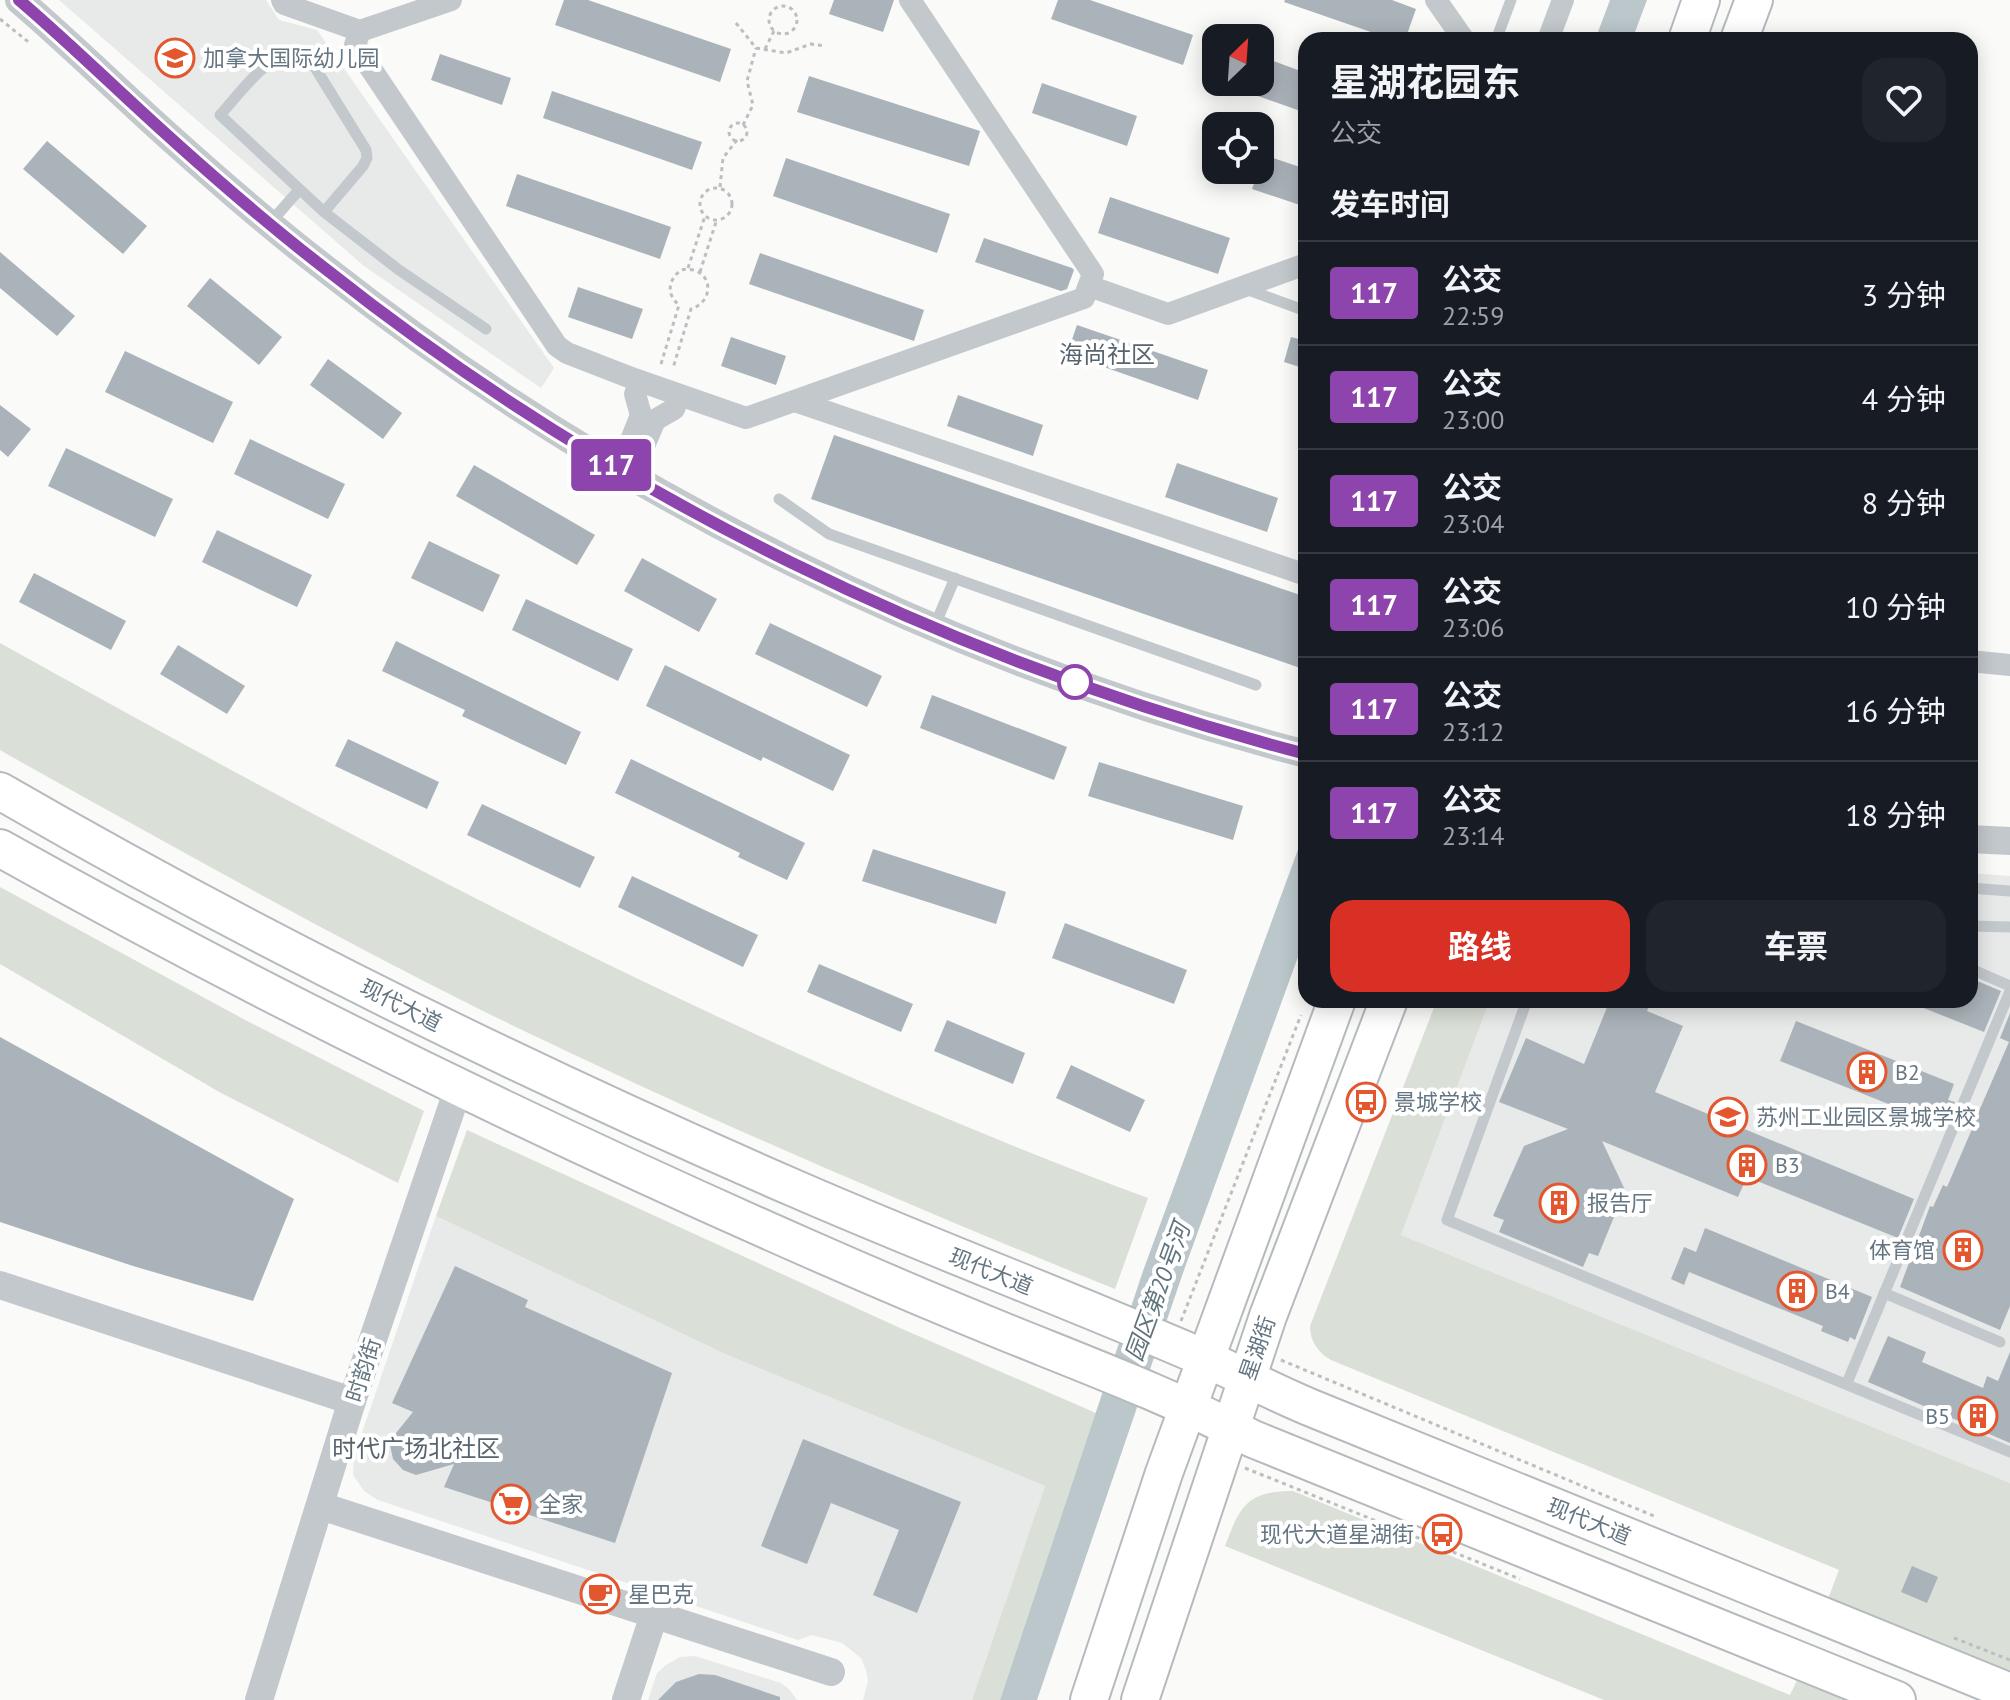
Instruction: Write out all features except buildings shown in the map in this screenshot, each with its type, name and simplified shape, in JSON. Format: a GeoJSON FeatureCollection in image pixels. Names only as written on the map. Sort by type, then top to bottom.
{"type":"FeatureCollection","features":[{"type":"Feature","properties":{"kind":"main road"},"geometry":{"type":"LineString","coordinates":[[1690,32],[1701,0]]}},
{"type":"Feature","properties":{"kind":"main road"},"geometry":{"type":"LineString","coordinates":[[1742,32],[1754,0]]}},
{"type":"Feature","properties":{"kind":"main road","name":"现代大道"},"geometry":{"type":"LineString","coordinates":[[0,791],[262,935],[495,1052],[792,1187],[1117,1323],[1174,1331],[1210,1345],[2010,1692]]}},
{"type":"Feature","properties":{"kind":"main road"},"geometry":{"type":"LineString","coordinates":[[0,848],[213,964],[458,1089],[668,1186],[917,1296],[1189,1406],[1253,1439],[1897,1700]]}},
{"type":"Feature","properties":{"kind":"main road","name":"星湖街"},"geometry":{"type":"LineString","coordinates":[[1089,1700],[1210,1345],[1334,1008]]}},
{"type":"Feature","properties":{"kind":"main road","name":"星湖街"},"geometry":{"type":"LineString","coordinates":[[1140,1700],[1251,1364],[1386,1008]]}},
{"type":"Feature","properties":{"kind":"street"},"geometry":{"type":"LineString","coordinates":[[19,0],[175,143],[328,271],[440,355],[625,474],[837,583],[935,626],[1138,705],[1298,752]]}},
{"type":"Feature","properties":{"kind":"street"},"geometry":{"type":"LineString","coordinates":[[282,0],[284,4],[360,31],[451,0]]}},
{"type":"Feature","properties":{"kind":"street"},"geometry":{"type":"LineString","coordinates":[[360,31],[355,45],[557,346],[567,353],[640,382],[746,418],[1084,298],[1089,286],[1093,274],[910,0]]}},
{"type":"Feature","properties":{"kind":"street"},"geometry":{"type":"LineString","coordinates":[[1436,0],[1458,32]]}},
{"type":"Feature","properties":{"kind":"street"},"geometry":{"type":"LineString","coordinates":[[1551,32],[1563,0]]}},
{"type":"Feature","properties":{"kind":"street"},"geometry":{"type":"LineString","coordinates":[[1089,286],[1168,314],[1298,267]]}},
{"type":"Feature","properties":{"kind":"street"},"geometry":{"type":"LineString","coordinates":[[625,474],[641,415],[635,394],[640,382]]}},
{"type":"Feature","properties":{"kind":"street"},"geometry":{"type":"LineString","coordinates":[[625,474],[655,420],[674,409],[679,396]]}},
{"type":"Feature","properties":{"kind":"street"},"geometry":{"type":"LineString","coordinates":[[795,401],[1298,572]]}},
{"type":"Feature","properties":{"kind":"street"},"geometry":{"type":"LineString","coordinates":[[1978,662],[2010,665]]}},
{"type":"Feature","properties":{"kind":"street"},"geometry":{"type":"LineString","coordinates":[[1978,839],[2010,841]]}},
{"type":"Feature","properties":{"kind":"street","name":"时韵街"},"geometry":{"type":"LineString","coordinates":[[259,1700],[352,1401],[458,1089]]}},
{"type":"Feature","properties":{"kind":"street"},"geometry":{"type":"LineString","coordinates":[[0,1285],[352,1401]]}},
{"type":"Feature","properties":{"kind":"street"},"geometry":{"type":"LineString","coordinates":[[321,1506],[831,1672]]}},
{"type":"Feature","properties":{"kind":"street"},"geometry":{"type":"LineString","coordinates":[[626,1700],[654,1615]]}},
{"type":"Feature","properties":{"kind":"lane"},"geometry":{"type":"LineString","coordinates":[[1499,32],[1511,0]]}},
{"type":"Feature","properties":{"kind":"lane"},"geometry":{"type":"LineString","coordinates":[[324,212],[363,166],[367,158],[366,150],[311,61],[296,53],[279,56],[220,115],[324,212],[399,270],[486,329]]}},
{"type":"Feature","properties":{"kind":"lane"},"geometry":{"type":"LineString","coordinates":[[269,223],[299,190]]}},
{"type":"Feature","properties":{"kind":"lane"},"geometry":{"type":"LineString","coordinates":[[1241,288],[1298,308]]}},
{"type":"Feature","properties":{"kind":"lane"},"geometry":{"type":"LineString","coordinates":[[779,499],[829,534],[1256,685]]}},
{"type":"Feature","properties":{"kind":"lane"},"geometry":{"type":"LineString","coordinates":[[935,626],[955,578]]}},
{"type":"Feature","properties":{"kind":"lane"},"geometry":{"type":"LineString","coordinates":[[1978,889],[2010,891]]}},
{"type":"Feature","properties":{"kind":"lane"},"geometry":{"type":"LineString","coordinates":[[1978,926],[2010,927]]}},
{"type":"Feature","properties":{"kind":"lane"},"geometry":{"type":"LineString","coordinates":[[1847,1383],[2010,989],[1978,973]]}},
{"type":"Feature","properties":{"kind":"lane"},"geometry":{"type":"LineString","coordinates":[[1524,1008],[1447,1220],[2010,1452]]}},
{"type":"Feature","properties":{"kind":"lane"},"geometry":{"type":"LineString","coordinates":[[1884,1293],[2000,1342]]}},
{"type":"Feature","properties":{"kind":"path"},"geometry":{"type":"LineString","coordinates":[[783,0],[783,6]]}},
{"type":"Feature","properties":{"kind":"path"},"geometry":{"type":"LineString","coordinates":[[774,31],[769,20],[771,13],[783,6]]}},
{"type":"Feature","properties":{"kind":"path"},"geometry":{"type":"LineString","coordinates":[[774,31],[786,34],[796,26],[795,12],[783,6]]}},
{"type":"Feature","properties":{"kind":"path"},"geometry":{"type":"LineString","coordinates":[[736,23],[756,48],[786,53],[811,44],[825,46]]}},
{"type":"Feature","properties":{"kind":"path"},"geometry":{"type":"LineString","coordinates":[[764,50],[774,31]]}},
{"type":"Feature","properties":{"kind":"path"},"geometry":{"type":"LineString","coordinates":[[743,125],[753,105],[747,81],[756,48]]}},
{"type":"Feature","properties":{"kind":"path"},"geometry":{"type":"LineString","coordinates":[[720,188],[723,158],[737,140],[746,136],[747,130],[737,123],[731,128],[731,136],[737,140]]}},
{"type":"Feature","properties":{"kind":"path"},"geometry":{"type":"LineString","coordinates":[[720,188],[730,196],[732,207],[726,217],[717,221],[705,216],[700,207],[702,196],[709,189],[720,188]]}},
{"type":"Feature","properties":{"kind":"path"},"geometry":{"type":"LineString","coordinates":[[688,268],[705,216]]}},
{"type":"Feature","properties":{"kind":"path"},"geometry":{"type":"LineString","coordinates":[[700,272],[717,221]]}},
{"type":"Feature","properties":{"kind":"path"},"geometry":{"type":"LineString","coordinates":[[661,364],[679,305],[669,290],[671,282],[675,274],[688,268],[700,272],[707,283],[707,292],[699,306],[691,309],[673,368]]}},
{"type":"Feature","properties":{"kind":"path"},"geometry":{"type":"LineString","coordinates":[[1174,1331],[1210,1345]]}},
{"type":"Feature","properties":{"kind":"path"},"geometry":{"type":"LineString","coordinates":[[1251,1364],[1656,1517]]}},
{"type":"Feature","properties":{"kind":"path"},"geometry":{"type":"LineString","coordinates":[[1950,1636],[2010,1660]]}},
{"type":"Feature","properties":{"kind":"shaded area"},"geometry":{"type":"Polygon","coordinates":[[[59,0],[266,0],[279,20],[317,30],[554,368],[541,388],[364,266],[59,0]]]}},
{"type":"Feature","properties":{"kind":"shaded area"},"geometry":{"type":"Polygon","coordinates":[[[0,643],[280,796],[564,943],[853,1078],[999,1140],[1148,1198],[1115,1289],[797,1156],[483,1011],[193,858],[0,750],[0,643]]]}},
{"type":"Feature","properties":{"kind":"shaded area","name":"苏州工业园区景城学校"},"geometry":{"type":"Polygon","coordinates":[[[1978,874],[2010,876],[2010,1483],[1401,1235],[1487,1008],[1978,1008],[1978,874]]]}},
{"type":"Feature","properties":{"kind":"shaded area"},"geometry":{"type":"Polygon","coordinates":[[[0,887],[247,1021],[424,1111],[398,1183],[221,1093],[0,964],[0,887]]]}},
{"type":"Feature","properties":{"kind":"shaded area"},"geometry":{"type":"Polygon","coordinates":[[[1434,1008],[1487,1008],[1401,1235],[2010,1483],[2010,1673],[1828,1599],[1839,1570],[1331,1360],[1313,1342],[1310,1326],[1434,1008]]]}},
{"type":"Feature","properties":{"kind":"shaded area"},"geometry":{"type":"Polygon","coordinates":[[[467,1130],[900,1328],[1096,1413],[1000,1700],[972,1700],[1045,1486],[725,1354],[436,1216],[467,1130]]]}},
{"type":"Feature","properties":{"kind":"shaded area"},"geometry":{"type":"Polygon","coordinates":[[[436,1216],[725,1354],[1045,1486],[972,1700],[863,1700],[868,1681],[866,1670],[861,1658],[842,1643],[812,1635],[798,1640],[378,1500],[364,1491],[353,1475],[354,1456],[436,1216]]]}},
{"type":"Feature","properties":{"kind":"shaded area"},"geometry":{"type":"Polygon","coordinates":[[[1293,1491],[1790,1695],[1800,1674],[1864,1700],[1604,1700],[1225,1546],[1235,1521],[1247,1504],[1265,1494],[1293,1491]]]}},
{"type":"Feature","properties":{"kind":"shaded area"},"geometry":{"type":"Polygon","coordinates":[[[695,1656],[781,1683],[797,1700],[648,1700],[657,1673],[680,1657],[695,1656]]]}},
{"type":"Feature","properties":{"kind":"water"},"geometry":{"type":"Polygon","coordinates":[[[1610,0],[1647,0],[1635,32],[1598,32],[1610,0]]]}},
{"type":"Feature","properties":{"kind":"water","name":"园区第20号河"},"geometry":{"type":"Polygon","coordinates":[[[1298,850],[1298,957],[1184,1270],[1037,1700],[1000,1700],[1143,1271],[1298,850]]]}},
{"type":"Feature","properties":{"kind":"bus line","name":"117"},"geometry":{"type":"LineString","coordinates":[[19,0],[175,143],[328,271],[440,355],[618,470],[781,556],[969,641],[1138,705],[1298,752]]}},
{"type":"Feature","properties":{"kind":"place","name":"加拿大国际幼儿园"},"geometry":{"type":"Point","coordinates":[175,58]}},
{"type":"Feature","properties":{"kind":"place","name":"B2"},"geometry":{"type":"Point","coordinates":[1867,1072]}},
{"type":"Feature","properties":{"kind":"place","name":"景城学校"},"geometry":{"type":"Point","coordinates":[1366,1102]}},
{"type":"Feature","properties":{"kind":"place","name":"苏州工业园区景城学校"},"geometry":{"type":"Point","coordinates":[1728,1117]}},
{"type":"Feature","properties":{"kind":"place","name":"B3"},"geometry":{"type":"Point","coordinates":[1747,1165]}},
{"type":"Feature","properties":{"kind":"place","name":"报告厅"},"geometry":{"type":"Point","coordinates":[1559,1203]}},
{"type":"Feature","properties":{"kind":"place","name":"体育馆"},"geometry":{"type":"Point","coordinates":[1963,1250]}},
{"type":"Feature","properties":{"kind":"place","name":"B4"},"geometry":{"type":"Point","coordinates":[1797,1291]}},
{"type":"Feature","properties":{"kind":"place","name":"B5"},"geometry":{"type":"Point","coordinates":[1978,1416]}},
{"type":"Feature","properties":{"kind":"place","name":"全家"},"geometry":{"type":"Point","coordinates":[511,1504]}},
{"type":"Feature","properties":{"kind":"place","name":"现代大道星湖街"},"geometry":{"type":"Point","coordinates":[1442,1534]}},
{"type":"Feature","properties":{"kind":"place","name":"星巴克"},"geometry":{"type":"Point","coordinates":[600,1594]}},
{"type":"Feature","properties":{"kind":"district","name":"海尚社区"},"geometry":{"type":"Point","coordinates":[1107,355]}},
{"type":"Feature","properties":{"kind":"district","name":"时代广场北社区"},"geometry":{"type":"Point","coordinates":[416,1449]}}]}
